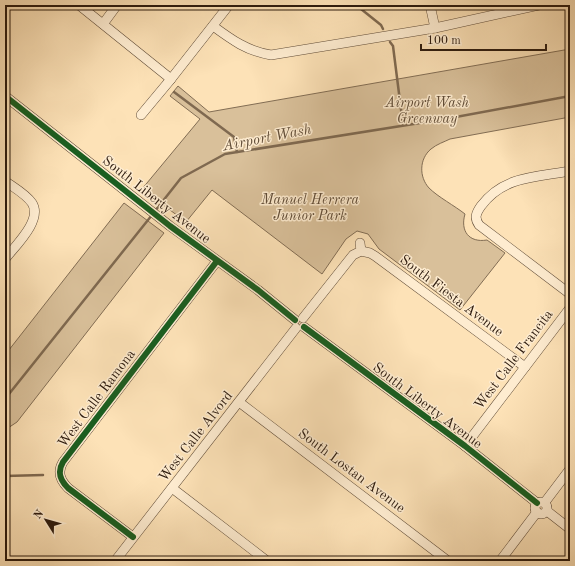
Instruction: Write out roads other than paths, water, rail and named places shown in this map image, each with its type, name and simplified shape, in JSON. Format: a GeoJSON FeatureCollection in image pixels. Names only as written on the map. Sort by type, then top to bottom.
{"type":"FeatureCollection","features":[{"type":"Feature","properties":{"kind":"street"},"geometry":{"type":"LineString","coordinates":[[79,5],[171,79]]}},
{"type":"Feature","properties":{"kind":"street"},"geometry":{"type":"LineString","coordinates":[[102,24],[117,5]]}},
{"type":"Feature","properties":{"kind":"street"},"geometry":{"type":"LineString","coordinates":[[140,115],[171,79],[229,5]]}},
{"type":"Feature","properties":{"kind":"street"},"geometry":{"type":"LineString","coordinates":[[430,5],[435,28]]}},
{"type":"Feature","properties":{"kind":"street"},"geometry":{"type":"LineString","coordinates":[[213,26],[250,50],[271,54],[435,28],[540,5]]}},
{"type":"Feature","properties":{"kind":"street","name":"South Liberty Avenue"},"geometry":{"type":"LineString","coordinates":[[5,96],[170,226],[258,290],[465,446],[570,530]]}},
{"type":"Feature","properties":{"kind":"street"},"geometry":{"type":"LineString","coordinates":[[570,171],[514,181],[497,189],[490,194],[479,207],[475,223],[570,294]]}},
{"type":"Feature","properties":{"kind":"street"},"geometry":{"type":"LineString","coordinates":[[5,181],[29,199],[36,211],[31,225],[5,259]]}},
{"type":"Feature","properties":{"kind":"street","name":"West Calle Alvord"},"geometry":{"type":"LineString","coordinates":[[115,561],[360,247]]}},
{"type":"Feature","properties":{"kind":"street","name":"South Fiesta Avenue"},"geometry":{"type":"LineString","coordinates":[[360,247],[375,256],[525,367]]}},
{"type":"Feature","properties":{"kind":"street","name":"West Calle Ramona"},"geometry":{"type":"LineString","coordinates":[[133,538],[68,488],[56,474],[63,462],[217,261]]}},
{"type":"Feature","properties":{"kind":"street","name":"West Calle Francita"},"geometry":{"type":"LineString","coordinates":[[465,446],[570,308]]}},
{"type":"Feature","properties":{"kind":"street","name":"South Lostan Avenue"},"geometry":{"type":"LineString","coordinates":[[239,402],[448,561]]}},
{"type":"Feature","properties":{"kind":"street"},"geometry":{"type":"LineString","coordinates":[[500,561],[570,469]]}},
{"type":"Feature","properties":{"kind":"street"},"geometry":{"type":"LineString","coordinates":[[172,488],[268,561]]}},
{"type":"Feature","properties":{"kind":"waterway"},"geometry":{"type":"LineString","coordinates":[[356,5],[381,25],[383,29]]}},
{"type":"Feature","properties":{"kind":"waterway"},"geometry":{"type":"LineString","coordinates":[[390,42],[393,46],[403,125]]}},
{"type":"Feature","properties":{"kind":"waterway"},"geometry":{"type":"LineString","coordinates":[[174,92],[234,137],[237,152]]}},
{"type":"Feature","properties":{"kind":"waterway","name":"Airport Wash"},"geometry":{"type":"LineString","coordinates":[[155,211],[181,178],[225,154],[445,119],[570,96]]}},
{"type":"Feature","properties":{"kind":"waterway","name":"Airport Wash"},"geometry":{"type":"LineString","coordinates":[[5,399],[152,215]]}},
{"type":"Feature","properties":{"kind":"waterway"},"geometry":{"type":"LineString","coordinates":[[5,476],[43,475]]}},
{"type":"Feature","properties":{"kind":"park label","name":"Airport Wash Greenway"},"geometry":{"type":"Point","coordinates":[427,110]}},
{"type":"Feature","properties":{"kind":"park label","name":"Manuel Herrera Junior Park"},"geometry":{"type":"Point","coordinates":[310,208]}}]}
